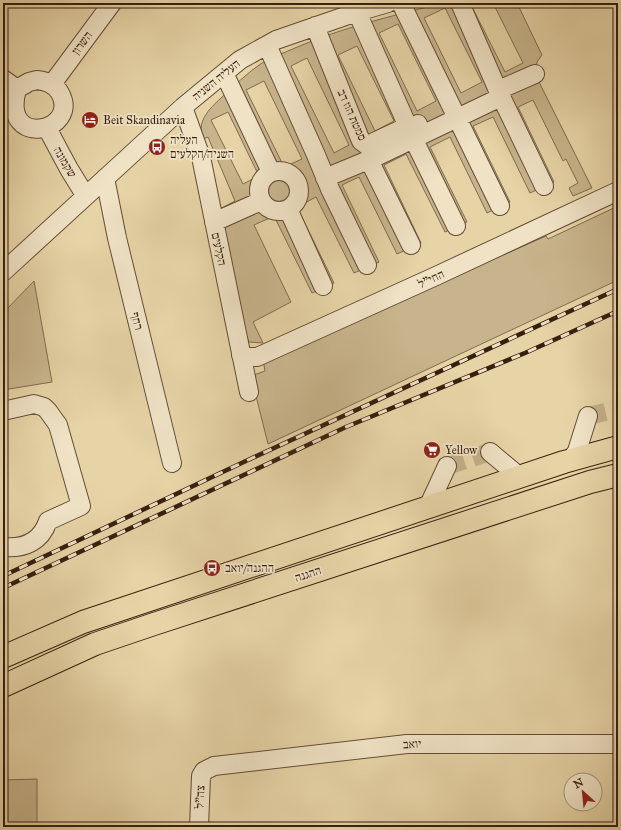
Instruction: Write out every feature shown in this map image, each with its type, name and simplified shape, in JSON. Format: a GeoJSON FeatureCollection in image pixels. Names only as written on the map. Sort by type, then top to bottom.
{"type":"FeatureCollection","features":[{"type":"Feature","properties":{"kind":"highway"},"geometry":{"type":"LineString","coordinates":[[3,657],[83,622],[571,460],[618,447]]}},
{"type":"Feature","properties":{"kind":"highway","name":"ההגנה"},"geometry":{"type":"LineString","coordinates":[[3,686],[95,644],[583,484],[618,475]]}},
{"type":"Feature","properties":{"kind":"street","name":"השרון"},"geometry":{"type":"LineString","coordinates":[[52,84],[112,3]]}},
{"type":"Feature","properties":{"kind":"street","name":"העליה השניה"},"geometry":{"type":"LineString","coordinates":[[3,272],[85,195],[183,107],[240,60],[268,45],[315,26],[388,3]]}},
{"type":"Feature","properties":{"kind":"street"},"geometry":{"type":"LineString","coordinates":[[401,3],[500,206]]}},
{"type":"Feature","properties":{"kind":"street"},"geometry":{"type":"LineString","coordinates":[[460,3],[544,186]]}},
{"type":"Feature","properties":{"kind":"street"},"geometry":{"type":"LineString","coordinates":[[357,12],[412,138],[456,226]]}},
{"type":"Feature","properties":{"kind":"street","name":"סמטת הוז דב"},"geometry":{"type":"LineString","coordinates":[[315,26],[366,152],[371,160],[372,166],[411,245]]}},
{"type":"Feature","properties":{"kind":"street"},"geometry":{"type":"LineString","coordinates":[[268,45],[328,184],[367,265]]}},
{"type":"Feature","properties":{"kind":"street"},"geometry":{"type":"LineString","coordinates":[[224,73],[271,172]]}},
{"type":"Feature","properties":{"kind":"street"},"geometry":{"type":"LineString","coordinates":[[298,184],[319,187],[328,184],[366,152],[412,138],[455,113],[535,74]]}},
{"type":"Feature","properties":{"kind":"street"},"geometry":{"type":"LineString","coordinates":[[37,80],[52,84],[62,96],[62,111],[59,119],[47,128],[32,129],[19,120],[13,106],[10,84],[37,80]]}},
{"type":"Feature","properties":{"kind":"street","name":"הקלעים"},"geometry":{"type":"LineString","coordinates":[[183,107],[201,157],[249,392]]}},
{"type":"Feature","properties":{"kind":"street","name":"שקמונה"},"geometry":{"type":"LineString","coordinates":[[47,128],[85,195]]}},
{"type":"Feature","properties":{"kind":"street"},"geometry":{"type":"LineString","coordinates":[[298,184],[312,165],[316,155]]}},
{"type":"Feature","properties":{"kind":"street"},"geometry":{"type":"LineString","coordinates":[[284,171],[290,174],[298,184],[299,197],[296,203],[288,209],[277,212],[271,210],[260,201],[258,194],[261,181],[271,172],[284,171]]}},
{"type":"Feature","properties":{"kind":"street","name":"רחף"},"geometry":{"type":"LineString","coordinates":[[105,178],[117,238],[172,463]]}},
{"type":"Feature","properties":{"kind":"street","name":"החי\"ל"},"geometry":{"type":"LineString","coordinates":[[241,354],[248,358],[257,357],[618,191]]}},
{"type":"Feature","properties":{"kind":"street"},"geometry":{"type":"LineString","coordinates":[[214,222],[260,201]]}},
{"type":"Feature","properties":{"kind":"street"},"geometry":{"type":"LineString","coordinates":[[288,209],[323,286]]}},
{"type":"Feature","properties":{"kind":"street"},"geometry":{"type":"LineString","coordinates":[[3,411],[34,404],[44,407],[58,425],[81,506],[48,521],[43,534],[34,542],[16,547],[3,547]]}},
{"type":"Feature","properties":{"kind":"street"},"geometry":{"type":"LineString","coordinates":[[571,460],[577,451],[588,416]]}},
{"type":"Feature","properties":{"kind":"street"},"geometry":{"type":"LineString","coordinates":[[490,452],[520,477]]}},
{"type":"Feature","properties":{"kind":"street"},"geometry":{"type":"LineString","coordinates":[[428,507],[447,466]]}},
{"type":"Feature","properties":{"kind":"street","name":"יואב"},"geometry":{"type":"LineString","coordinates":[[207,768],[408,744],[618,744]]}},
{"type":"Feature","properties":{"kind":"street","name":"צה\"ל"},"geometry":{"type":"LineString","coordinates":[[199,827],[200,783],[201,776],[207,768]]}},
{"type":"Feature","properties":{"kind":"shaded area"},"geometry":{"type":"Polygon","coordinates":[[[443,3],[474,3],[471,5],[505,72],[523,63],[493,3],[517,3],[542,55],[537,62],[535,74],[592,188],[573,196],[569,188],[578,183],[566,159],[563,161],[533,100],[518,107],[554,182],[530,193],[493,117],[473,126],[510,202],[487,213],[450,137],[430,147],[467,222],[445,232],[406,154],[384,165],[421,243],[397,254],[359,177],[342,185],[379,262],[354,273],[316,197],[297,207],[334,283],[312,293],[274,216],[254,225],[291,302],[253,322],[263,343],[249,342],[245,334],[218,210],[235,201],[208,137],[203,139],[201,133],[202,121],[216,102],[256,67],[270,59],[331,34],[368,22],[443,3]],[[445,8],[424,18],[461,93],[482,82],[445,8]],[[398,24],[379,33],[417,111],[436,101],[398,24]],[[357,46],[338,55],[375,131],[394,121],[357,46]],[[307,58],[291,66],[334,153],[349,145],[307,58]],[[264,81],[246,90],[284,167],[302,159],[264,81]],[[228,112],[211,120],[243,184],[259,176],[228,112]]]}},
{"type":"Feature","properties":{"kind":"shaded area"},"geometry":{"type":"Polygon","coordinates":[[[618,206],[618,280],[268,444],[251,376],[265,371],[263,360],[546,236],[548,239],[618,206]]]}},
{"type":"Feature","properties":{"kind":"shaded area"},"geometry":{"type":"Polygon","coordinates":[[[34,281],[52,382],[3,390],[3,313],[34,281]]]}},
{"type":"Feature","properties":{"kind":"shaded area"},"geometry":{"type":"Polygon","coordinates":[[[37,779],[37,827],[3,827],[3,780],[37,779]]]}},
{"type":"Feature","properties":{"kind":"tunnel"},"geometry":{"type":"LineString","coordinates":[[588,416],[618,409]]}},
{"type":"Feature","properties":{"kind":"tunnel"},"geometry":{"type":"LineString","coordinates":[[447,466],[490,452]]}},
{"type":"Feature","properties":{"kind":"railway"},"geometry":{"type":"LineString","coordinates":[[3,576],[248,460],[618,289]]}},
{"type":"Feature","properties":{"kind":"railway"},"geometry":{"type":"LineString","coordinates":[[3,588],[346,427],[525,353],[618,311]]}},
{"type":"Feature","properties":{"kind":"place","name":"Beit Skandinavia"},"geometry":{"type":"Point","coordinates":[90,120]}},
{"type":"Feature","properties":{"kind":"place","name":"העליה השניה/הקלעים"},"geometry":{"type":"Point","coordinates":[157,147]}},
{"type":"Feature","properties":{"kind":"place","name":"Yellow"},"geometry":{"type":"Point","coordinates":[432,450]}},
{"type":"Feature","properties":{"kind":"place","name":"ההגנה/יואב"},"geometry":{"type":"Point","coordinates":[212,568]}}]}
